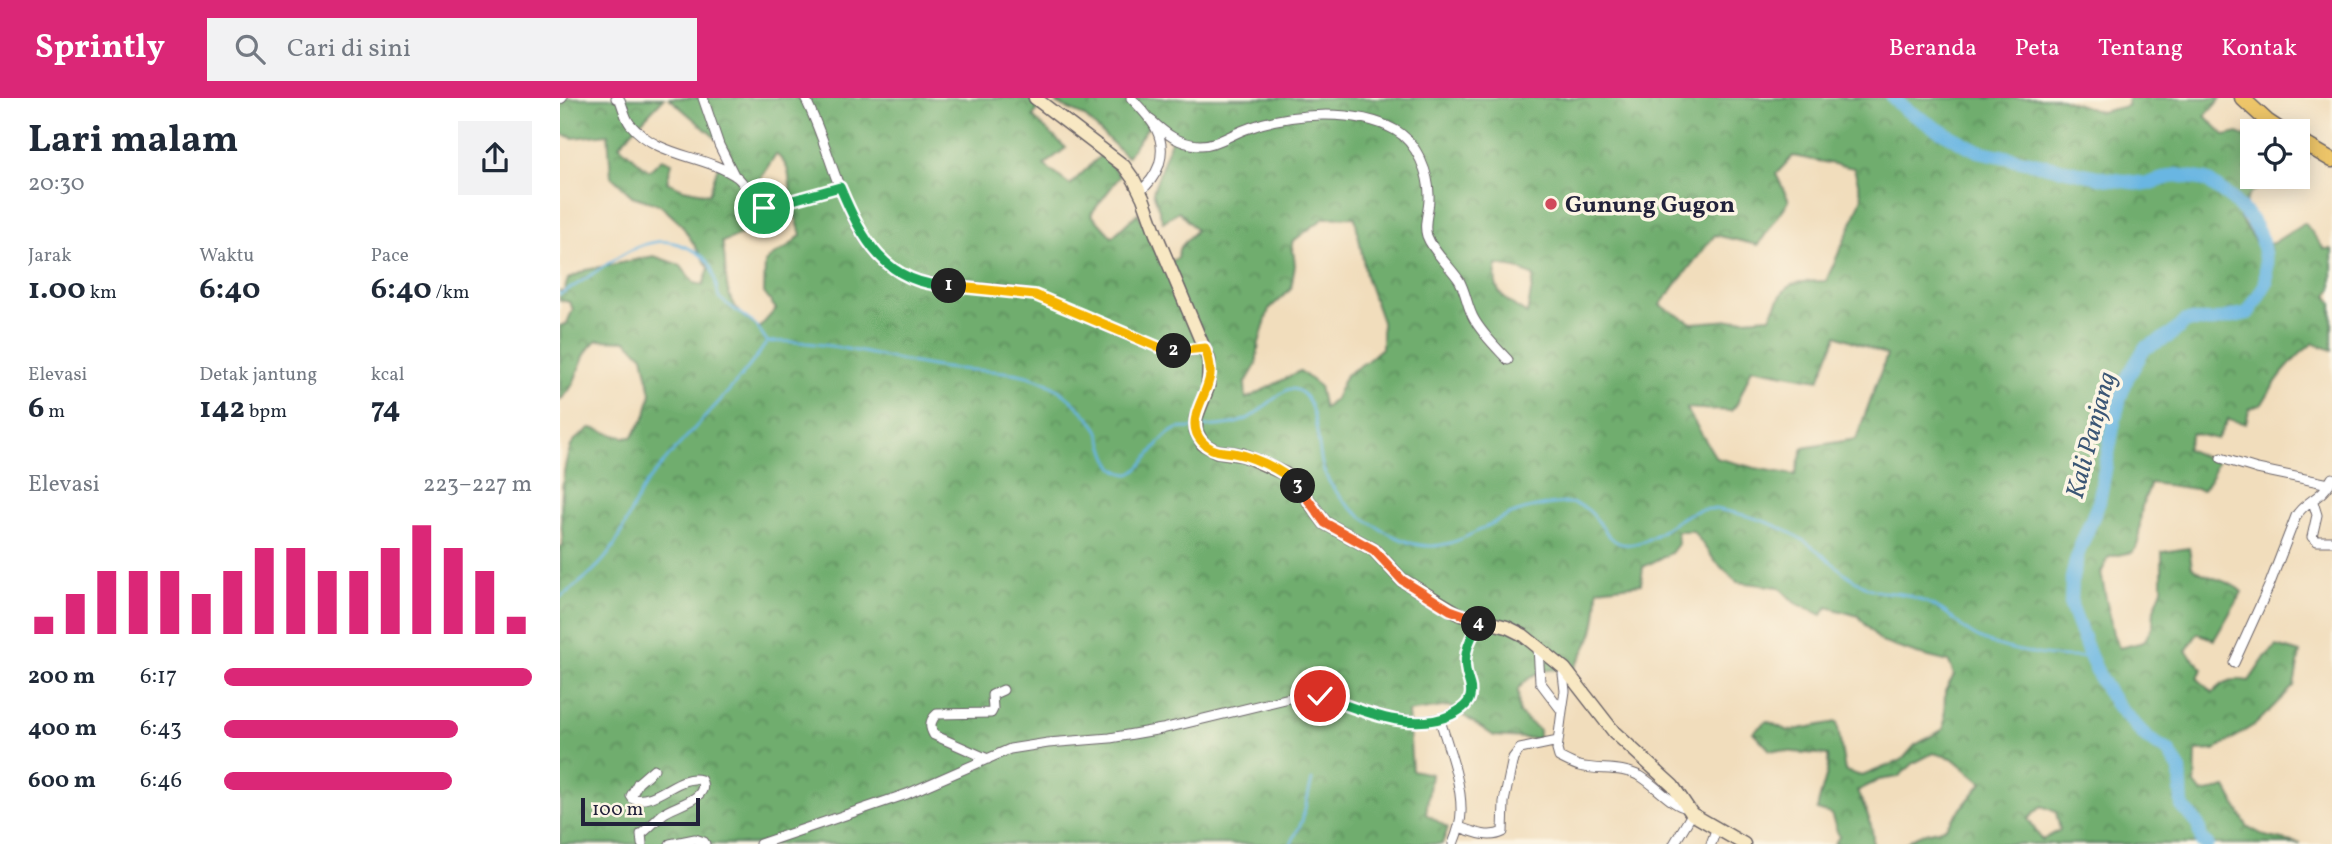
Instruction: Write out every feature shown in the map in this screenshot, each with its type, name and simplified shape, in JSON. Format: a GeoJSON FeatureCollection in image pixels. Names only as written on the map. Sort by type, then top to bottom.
{"type":"FeatureCollection","features":[{"type":"Feature","properties":{"kind":"main road"},"geometry":{"type":"LineString","coordinates":[[2242,98],[2265,119]]}},
{"type":"Feature","properties":{"kind":"main road"},"geometry":{"type":"LineString","coordinates":[[2310,148],[2332,160]]}},
{"type":"Feature","properties":{"kind":"street"},"geometry":{"type":"LineString","coordinates":[[617,98],[630,124],[664,150],[734,175],[757,205],[764,208],[840,187]]}},
{"type":"Feature","properties":{"kind":"street"},"geometry":{"type":"LineString","coordinates":[[702,98],[719,145],[734,175]]}},
{"type":"Feature","properties":{"kind":"street"},"geometry":{"type":"LineString","coordinates":[[805,98],[815,117],[854,220],[872,250],[891,268],[917,281],[934,285],[1035,295],[1167,350],[1185,352],[1205,348]]}},
{"type":"Feature","properties":{"kind":"street"},"geometry":{"type":"LineString","coordinates":[[1035,98],[1110,153],[1124,166],[1140,191],[1209,360],[1210,376],[1196,415],[1196,428],[1203,444],[1213,450],[1243,455],[1289,477],[1325,523],[1374,550],[1402,580],[1416,590],[1461,615],[1507,627],[1523,635],[1565,669],[1614,732],[1673,786],[1689,810]]}},
{"type":"Feature","properties":{"kind":"street"},"geometry":{"type":"LineString","coordinates":[[1131,98],[1152,121],[1174,139],[1200,145],[1216,142],[1267,122],[1318,115],[1370,121],[1395,130],[1406,138],[1414,149],[1428,182],[1427,236],[1459,281],[1472,317],[1508,360]]}},
{"type":"Feature","properties":{"kind":"street"},"geometry":{"type":"LineString","coordinates":[[1140,191],[1155,174],[1160,159],[1160,136],[1152,121]]}},
{"type":"Feature","properties":{"kind":"street"},"geometry":{"type":"LineString","coordinates":[[2221,458],[2257,469],[2331,481]]}},
{"type":"Feature","properties":{"kind":"street"},"geometry":{"type":"LineString","coordinates":[[2234,663],[2269,586],[2294,521],[2301,508],[2313,502],[2331,481]]}},
{"type":"Feature","properties":{"kind":"street"},"geometry":{"type":"LineString","coordinates":[[2313,502],[2318,515],[2312,537],[2317,541],[2332,541]]}},
{"type":"Feature","properties":{"kind":"street"},"geometry":{"type":"LineString","coordinates":[[760,844],[907,794],[1019,748],[1162,729],[1301,695],[1320,696],[1405,720],[1440,720],[1461,709],[1468,702],[1471,687],[1465,667],[1466,652],[1481,621]]}},
{"type":"Feature","properties":{"kind":"street"},"geometry":{"type":"LineString","coordinates":[[1538,647],[1537,672],[1540,682],[1562,711]]}},
{"type":"Feature","properties":{"kind":"street"},"geometry":{"type":"LineString","coordinates":[[1565,669],[1558,755],[1580,766],[1631,773],[1651,783],[1677,806],[1689,810],[1744,844]]}},
{"type":"Feature","properties":{"kind":"street"},"geometry":{"type":"LineString","coordinates":[[988,759],[934,735],[931,722],[937,714],[990,713],[993,709],[992,695],[1003,690]]}},
{"type":"Feature","properties":{"kind":"street"},"geometry":{"type":"LineString","coordinates":[[1440,720],[1461,801],[1461,815],[1453,844]]}},
{"type":"Feature","properties":{"kind":"street"},"geometry":{"type":"LineString","coordinates":[[1458,827],[1489,835],[1503,832],[1504,802],[1513,758],[1520,749],[1558,741]]}},
{"type":"Feature","properties":{"kind":"street"},"geometry":{"type":"LineString","coordinates":[[642,844],[642,834],[665,812],[695,797],[704,786],[701,780],[690,779],[648,799],[634,799],[631,796],[634,788],[654,769]]}},
{"type":"Feature","properties":{"kind":"street"},"geometry":{"type":"LineString","coordinates":[[1674,844],[1689,810]]}},
{"type":"Feature","properties":{"kind":"street"},"geometry":{"type":"LineString","coordinates":[[1711,844],[1717,827]]}},
{"type":"Feature","properties":{"kind":"street"},"geometry":{"type":"LineString","coordinates":[[670,844],[695,839],[705,844]]}},
{"type":"Feature","properties":{"kind":"green space"},"geometry":{"type":"Polygon","coordinates":[[[560,98],[664,98],[619,145],[649,171],[662,159],[672,163],[667,182],[683,189],[709,194],[719,163],[731,151],[669,98],[1027,98],[1039,107],[1033,117],[1066,148],[1044,165],[1070,185],[1102,154],[1120,176],[1091,214],[1112,237],[1138,213],[1163,265],[1178,258],[1179,249],[1196,230],[1179,211],[1163,222],[1153,192],[1171,140],[1150,124],[1127,157],[1084,116],[1057,104],[1059,98],[2061,98],[2100,112],[2127,106],[2128,98],[2221,98],[2205,116],[2225,136],[2240,134],[2240,189],[2256,189],[2249,195],[2239,217],[2258,246],[2273,243],[2305,223],[2324,249],[2332,249],[2332,289],[2327,295],[2332,303],[2332,350],[2313,343],[2284,371],[2262,404],[2249,409],[2246,424],[2228,419],[2217,439],[2192,433],[2186,449],[2217,462],[2211,478],[2203,490],[2151,483],[2142,505],[2138,543],[2133,552],[2109,557],[2101,573],[2113,634],[2119,648],[2144,642],[2153,625],[2154,609],[2162,589],[2162,552],[2189,548],[2192,567],[2231,584],[2242,592],[2214,640],[2198,633],[2186,651],[2203,669],[2197,678],[2213,693],[2229,681],[2249,681],[2266,656],[2277,646],[2300,653],[2294,686],[2257,723],[2215,750],[2196,751],[2195,784],[2202,793],[2226,788],[2247,826],[2265,836],[2301,844],[1905,844],[1921,834],[1946,827],[1982,783],[1952,758],[1933,753],[1914,763],[1898,777],[1879,780],[1857,791],[1870,823],[1873,844],[1834,844],[1839,837],[1831,814],[1817,810],[1826,776],[1828,755],[1770,750],[1753,732],[1767,721],[1788,731],[1837,722],[1845,771],[1862,776],[1902,760],[1915,745],[1944,729],[1945,691],[1954,675],[1949,662],[1881,642],[1858,616],[1827,607],[1822,615],[1795,603],[1779,587],[1737,582],[1715,561],[1693,531],[1677,531],[1678,544],[1671,553],[1643,567],[1641,584],[1598,589],[1593,633],[1572,671],[1542,671],[1518,689],[1519,713],[1539,730],[1539,739],[1494,736],[1449,706],[1408,712],[1412,770],[1431,774],[1426,814],[1448,828],[1442,844],[560,844],[560,547],[563,545],[563,478],[573,442],[590,428],[621,437],[632,437],[646,415],[651,393],[643,356],[627,341],[597,340],[585,354],[572,386],[560,400],[560,326],[567,323],[573,309],[569,302],[560,300],[560,291],[564,292],[568,279],[586,270],[654,256],[680,265],[694,283],[703,285],[709,268],[681,224],[660,205],[632,196],[611,176],[608,134],[573,138],[560,134],[560,98]],[[776,154],[761,177],[761,194],[754,221],[748,232],[722,242],[729,295],[738,311],[759,328],[776,309],[764,293],[765,263],[801,235],[787,168],[776,154]],[[1793,156],[1776,174],[1789,201],[1758,245],[1715,235],[1660,305],[1692,323],[1770,317],[1789,286],[1826,281],[1862,197],[1854,168],[1793,156]],[[1355,217],[1324,218],[1292,242],[1295,265],[1291,289],[1269,309],[1256,365],[1245,384],[1246,399],[1300,371],[1319,386],[1324,409],[1335,399],[1346,375],[1382,348],[1382,322],[1366,276],[1355,217]],[[1497,265],[1495,275],[1498,289],[1506,300],[1527,314],[1534,276],[1516,268],[1497,265]],[[1837,335],[1819,380],[1752,368],[1737,404],[1731,411],[1686,408],[1716,458],[1795,475],[1803,448],[1856,439],[1887,355],[1837,335]],[[2042,806],[2028,819],[2042,840],[2060,830],[2056,812],[2042,806]]]}},
{"type":"Feature","properties":{"kind":"waterway","name":"Kali Panjang"},"geometry":{"type":"LineString","coordinates":[[1893,98],[1937,129],[1978,151],[2108,179],[2147,184],[2176,175],[2206,180],[2232,199],[2250,218],[2261,237],[2266,263],[2266,283],[2248,313],[2212,321],[2186,321],[2171,335],[2145,348],[2127,378],[2113,427],[2099,502],[2078,553],[2072,578],[2071,606],[2101,680],[2116,704],[2148,739],[2168,751],[2180,770],[2182,806],[2198,825],[2202,842],[2207,844]]}},
{"type":"Feature","properties":{"kind":"waterway"},"geometry":{"type":"LineString","coordinates":[[560,294],[634,249],[650,243],[681,245],[705,259],[712,271],[719,298],[756,325],[767,341]]}},
{"type":"Feature","properties":{"kind":"waterway"},"geometry":{"type":"LineString","coordinates":[[560,597],[590,574],[609,553],[649,480],[740,378],[767,342],[811,343],[924,365],[1016,373],[1042,381],[1078,406],[1097,428],[1114,468],[1128,474],[1133,473],[1170,433],[1177,429],[1193,428]]}},
{"type":"Feature","properties":{"kind":"waterway"},"geometry":{"type":"LineString","coordinates":[[1200,427],[1241,421],[1287,390],[1300,391],[1312,409],[1321,462],[1334,489],[1360,516],[1408,542],[1434,546],[1446,544],[1469,536],[1517,512],[1566,503],[1579,505],[1589,511],[1610,537],[1618,543],[1629,544],[1644,541],[1699,510],[1721,510],[1752,517],[1783,529],[1809,544],[1845,574],[1868,588],[1907,595],[1938,608],[1966,630],[1991,643],[2043,655],[2090,656]]}},
{"type":"Feature","properties":{"kind":"waterway"},"geometry":{"type":"LineString","coordinates":[[1291,844],[1302,821],[1312,780]]}},
{"type":"Feature","properties":{"kind":"place","name":"Gunung Gugon"},"geometry":{"type":"Point","coordinates":[1551,204]}},
{"type":"Feature","properties":{"kind":"route"},"geometry":{"type":"LineString","coordinates":[[764,208],[840,187],[854,220],[872,250],[891,268],[917,281],[1035,295],[1167,350],[1185,352],[1205,348],[1210,376],[1195,420],[1201,442],[1216,451],[1243,455],[1285,474],[1303,492],[1325,523],[1374,550],[1402,580],[1416,590],[1450,610],[1481,621],[1466,652],[1465,667],[1471,696],[1465,706],[1440,720],[1422,722],[1381,716],[1320,696]]}}]}
